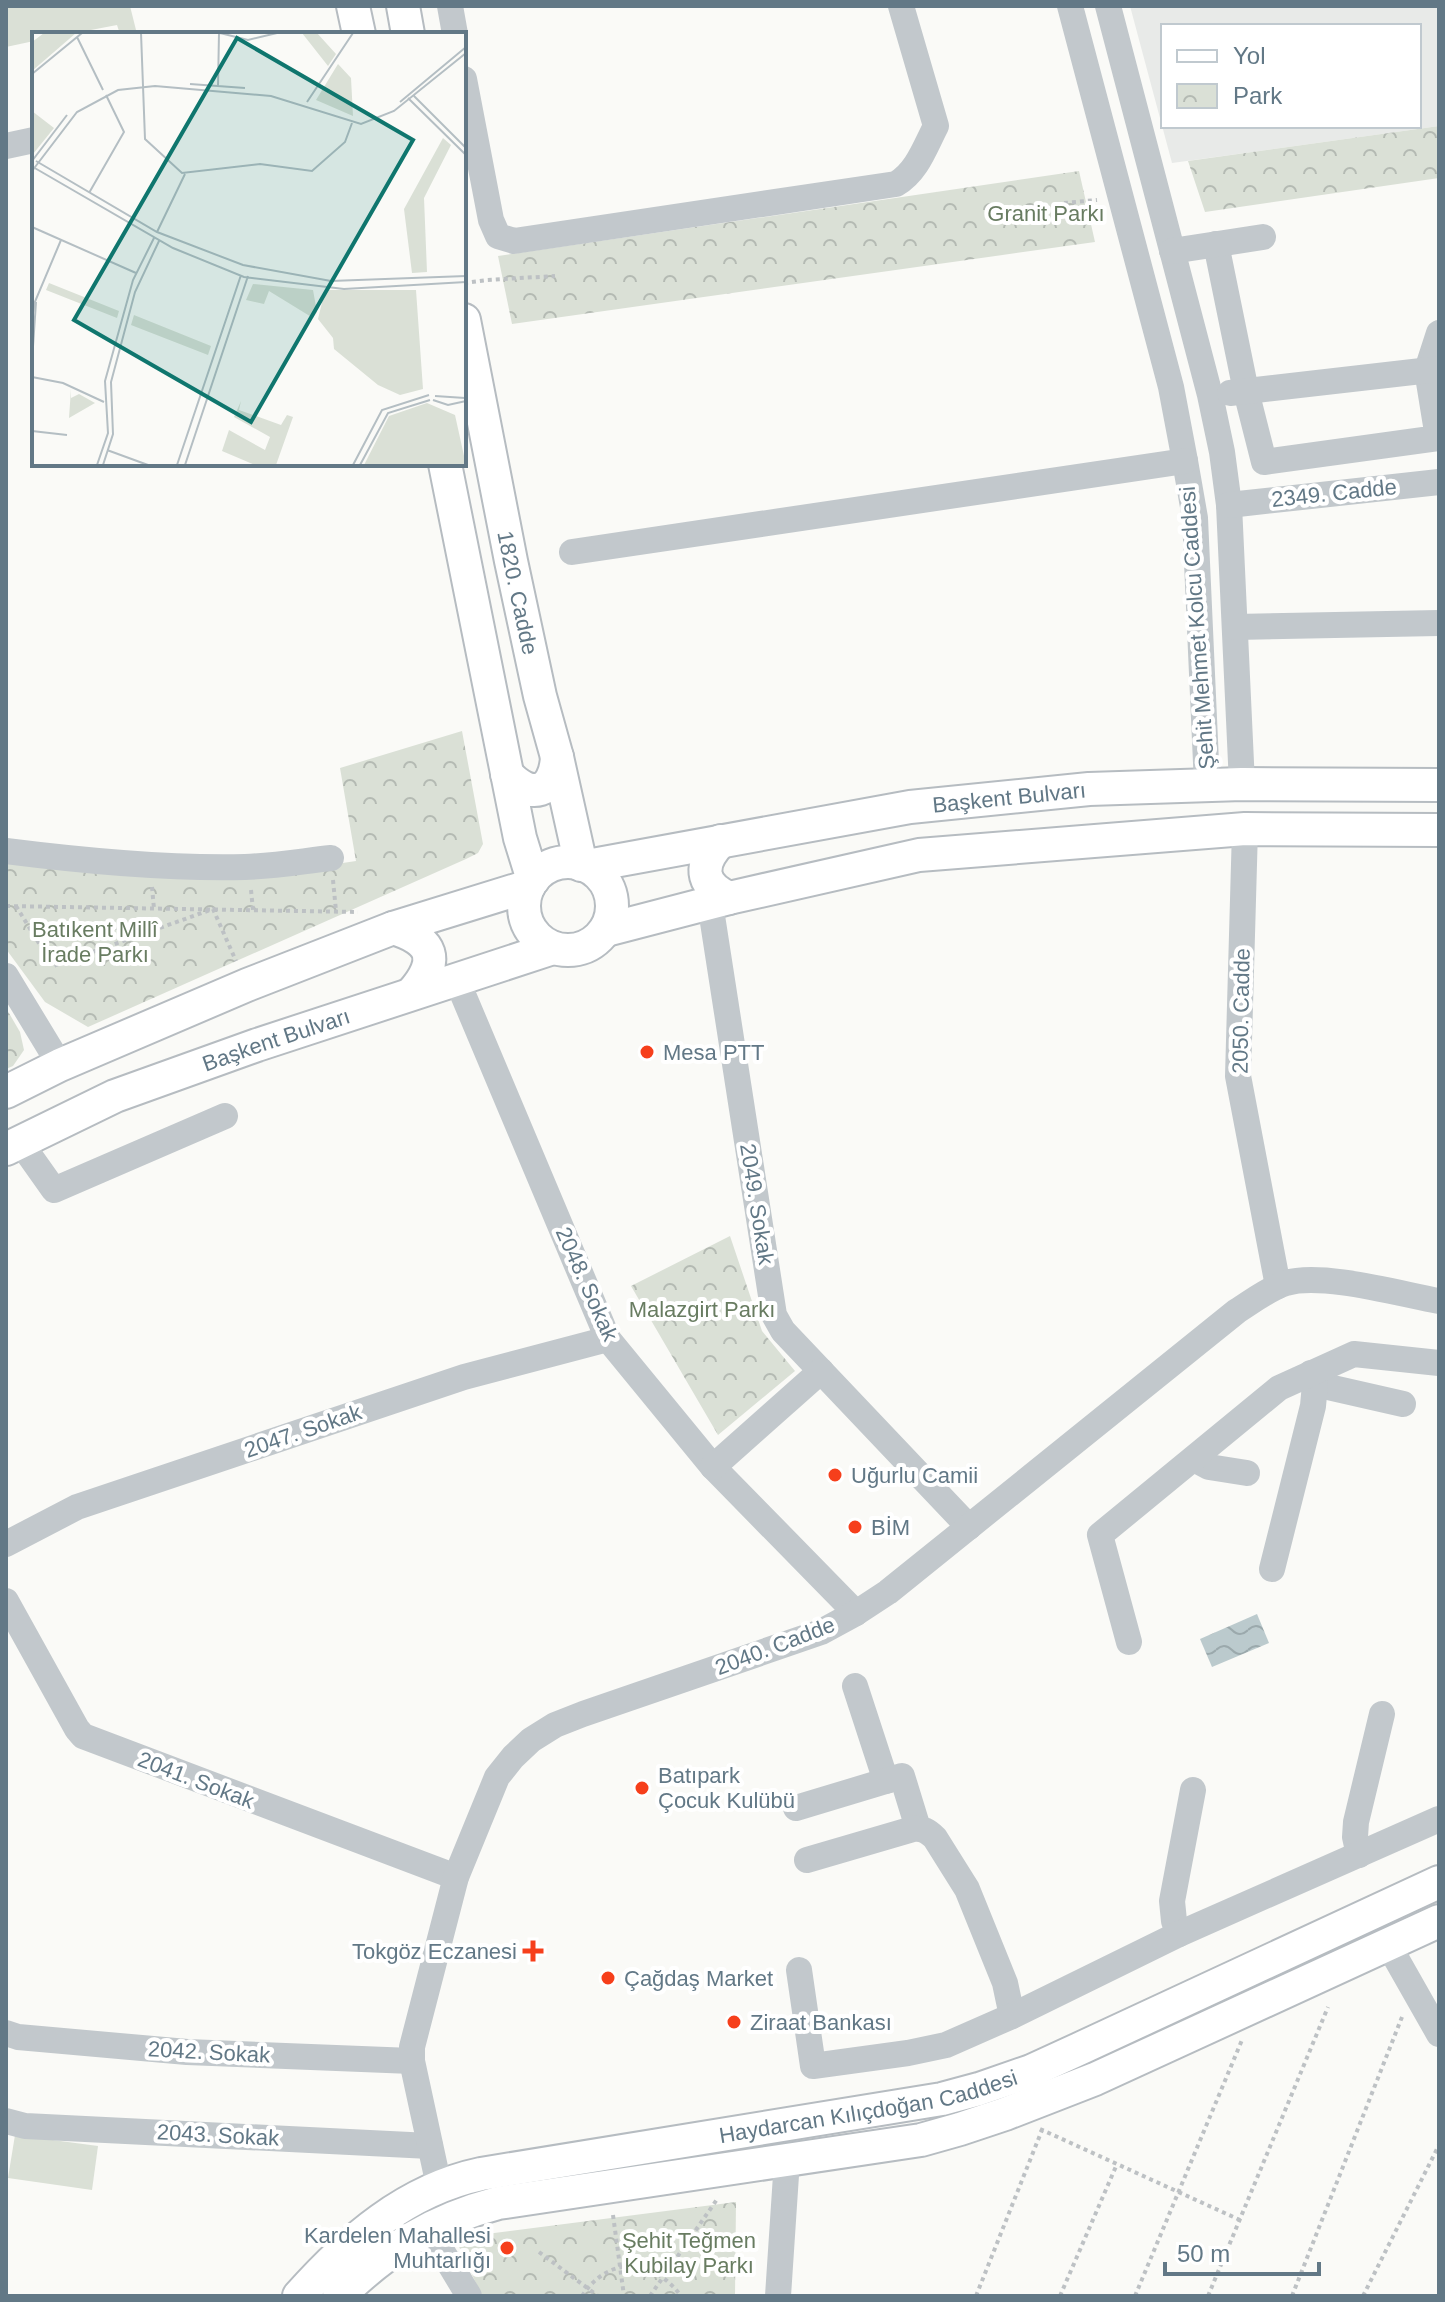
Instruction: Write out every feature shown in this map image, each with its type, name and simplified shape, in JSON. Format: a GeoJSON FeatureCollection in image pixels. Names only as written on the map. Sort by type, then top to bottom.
{"type":"FeatureCollection","features":[{"type":"Feature","properties":{"kind":"main road"},"geometry":{"type":"LineString","coordinates":[[353,6],[359,32]]}},
{"type":"Feature","properties":{"kind":"main road"},"geometry":{"type":"LineString","coordinates":[[403,6],[408,32]]}},
{"type":"Feature","properties":{"kind":"main road","name":"1820. Cadde"},"geometry":{"type":"LineString","coordinates":[[466,330],[540,696],[584,865]]}},
{"type":"Feature","properties":{"kind":"main road","name":"1820. Cadde"},"geometry":{"type":"LineString","coordinates":[[445,466],[531,883]]}},
{"type":"Feature","properties":{"kind":"main road"},"geometry":{"type":"LineString","coordinates":[[507,774],[525,790],[539,790],[551,782],[556,773],[557,757]]}},
{"type":"Feature","properties":{"kind":"main road","name":"Başkent Bulvarı"},"geometry":{"type":"LineString","coordinates":[[584,865],[910,807],[1089,789],[1242,784],[1439,785]]}},
{"type":"Feature","properties":{"kind":"main road"},"geometry":{"type":"LineString","coordinates":[[606,930],[919,855],[1245,829],[1439,830]]}},
{"type":"Feature","properties":{"kind":"main road"},"geometry":{"type":"LineString","coordinates":[[720,901],[704,873],[705,862],[721,841]]}},
{"type":"Feature","properties":{"kind":"main road"},"geometry":{"type":"LineString","coordinates":[[572,862],[584,865],[599,874],[608,886],[612,901],[606,930],[596,941],[583,948],[567,951],[553,948],[531,931],[526,919],[524,906],[531,883],[543,870],[557,864],[572,862]]}},
{"type":"Feature","properties":{"kind":"main road"},"geometry":{"type":"LineString","coordinates":[[6,1092],[60,1065],[247,985],[379,920],[531,883]]}},
{"type":"Feature","properties":{"kind":"main road"},"geometry":{"type":"LineString","coordinates":[[379,920],[412,934],[424,944],[429,956],[429,969],[412,993]]}},
{"type":"Feature","properties":{"kind":"main road","name":"Başkent Bulvarı"},"geometry":{"type":"LineString","coordinates":[[13,1146],[115,1096],[257,1045],[553,948]]}},
{"type":"Feature","properties":{"kind":"main road","name":"Haydarcan Kılıçdoğan Caddesi"},"geometry":{"type":"LineString","coordinates":[[299,2296],[358,2237],[406,2203],[439,2186],[481,2174],[902,2107],[979,2089],[1031,2071],[1439,1882]]}},
{"type":"Feature","properties":{"kind":"main road","name":"Haydarcan Kılıçdoğan Caddesi"},"geometry":{"type":"LineString","coordinates":[[339,2296],[385,2256],[438,2223],[498,2203],[921,2140],[1005,2114],[1095,2079],[1439,1921]]}},
{"type":"Feature","properties":{"kind":"main road"},"geometry":{"type":"LineString","coordinates":[[438,2223],[439,2186]]}},
{"type":"Feature","properties":{"kind":"street"},"geometry":{"type":"LineString","coordinates":[[450,6],[455,32]]}},
{"type":"Feature","properties":{"kind":"street"},"geometry":{"type":"LineString","coordinates":[[466,89],[491,220],[498,236],[514,241],[896,184],[913,171],[936,126],[901,6]]}},
{"type":"Feature","properties":{"kind":"street","name":"Şehit Mehmet Kolcu Caddesi"},"geometry":{"type":"LineString","coordinates":[[1070,6],[1171,387],[1185,461],[1195,518],[1207,785]]}},
{"type":"Feature","properties":{"kind":"street","name":"Şehit Mehmet Kolcu Caddesi"},"geometry":{"type":"LineString","coordinates":[[1108,6],[1210,395],[1222,452],[1229,505],[1242,784]]}},
{"type":"Feature","properties":{"kind":"street"},"geometry":{"type":"LineString","coordinates":[[6,146],[32,140]]}},
{"type":"Feature","properties":{"kind":"street"},"geometry":{"type":"LineString","coordinates":[[1172,251],[1263,237]]}},
{"type":"Feature","properties":{"kind":"street"},"geometry":{"type":"LineString","coordinates":[[1216,244],[1264,462],[1438,438],[1433,369],[1439,333]]}},
{"type":"Feature","properties":{"kind":"street"},"geometry":{"type":"LineString","coordinates":[[1210,395],[1433,369]]}},
{"type":"Feature","properties":{"kind":"street"},"geometry":{"type":"LineString","coordinates":[[572,552],[1185,461]]}},
{"type":"Feature","properties":{"kind":"street","name":"2349. Cadde"},"geometry":{"type":"LineString","coordinates":[[1229,505],[1439,482]]}},
{"type":"Feature","properties":{"kind":"street"},"geometry":{"type":"LineString","coordinates":[[1235,627],[1439,623]]}},
{"type":"Feature","properties":{"kind":"street","name":"2050. Cadde"},"geometry":{"type":"LineString","coordinates":[[1245,829],[1238,1076],[1278,1286]]}},
{"type":"Feature","properties":{"kind":"street"},"geometry":{"type":"LineString","coordinates":[[6,851],[81,861],[210,867],[248,867],[331,858]]}},
{"type":"Feature","properties":{"kind":"street","name":"2049. Sokak"},"geometry":{"type":"LineString","coordinates":[[720,901],[774,1315],[783,1331],[969,1527]]}},
{"type":"Feature","properties":{"kind":"street"},"geometry":{"type":"LineString","coordinates":[[6,976],[60,1065]]}},
{"type":"Feature","properties":{"kind":"street","name":"2048. Sokak"},"geometry":{"type":"LineString","coordinates":[[456,978],[608,1339],[713,1467],[856,1613]]}},
{"type":"Feature","properties":{"kind":"street"},"geometry":{"type":"LineString","coordinates":[[13,1146],[54,1190],[225,1116]]}},
{"type":"Feature","properties":{"kind":"street","name":"2040. Cadde"},"geometry":{"type":"LineString","coordinates":[[439,2186],[412,2061],[415,2032],[456,1877],[497,1777],[531,1740],[555,1725],[583,1714],[821,1632],[856,1613],[888,1592],[1237,1311],[1278,1286],[1304,1280],[1327,1280],[1439,1301]]}},
{"type":"Feature","properties":{"kind":"street","name":"2047. Sokak"},"geometry":{"type":"LineString","coordinates":[[6,1544],[77,1507],[464,1377],[608,1339]]}},
{"type":"Feature","properties":{"kind":"street"},"geometry":{"type":"LineString","coordinates":[[1129,1642],[1100,1535],[1279,1388],[1313,1378],[1354,1354],[1439,1363]]}},
{"type":"Feature","properties":{"kind":"street"},"geometry":{"type":"LineString","coordinates":[[713,1467],[821,1371]]}},
{"type":"Feature","properties":{"kind":"street"},"geometry":{"type":"LineString","coordinates":[[1313,1378],[1403,1404]]}},
{"type":"Feature","properties":{"kind":"street"},"geometry":{"type":"LineString","coordinates":[[1272,1569],[1313,1406],[1313,1378]]}},
{"type":"Feature","properties":{"kind":"street"},"geometry":{"type":"LineString","coordinates":[[1194,1459],[1203,1466],[1247,1473]]}},
{"type":"Feature","properties":{"kind":"street","name":"2041. Sokak"},"geometry":{"type":"LineString","coordinates":[[6,1601],[83,1736],[456,1877]]}},
{"type":"Feature","properties":{"kind":"street"},"geometry":{"type":"LineString","coordinates":[[855,1686],[886,1781]]}},
{"type":"Feature","properties":{"kind":"street"},"geometry":{"type":"LineString","coordinates":[[1359,1855],[1356,1822],[1382,1714]]}},
{"type":"Feature","properties":{"kind":"street"},"geometry":{"type":"LineString","coordinates":[[796,1808],[902,1776],[918,1828]]}},
{"type":"Feature","properties":{"kind":"street"},"geometry":{"type":"LineString","coordinates":[[1179,1934],[1172,1901],[1193,1790]]}},
{"type":"Feature","properties":{"kind":"street"},"geometry":{"type":"LineString","coordinates":[[799,1970],[813,2066],[946,2045],[1179,1934],[1439,1819]]}},
{"type":"Feature","properties":{"kind":"street"},"geometry":{"type":"LineString","coordinates":[[807,1860],[918,1828],[930,1833],[967,1889],[1005,1983],[1012,2016]]}},
{"type":"Feature","properties":{"kind":"street"},"geometry":{"type":"LineString","coordinates":[[1389,1946],[1439,2034]]}},
{"type":"Feature","properties":{"kind":"street","name":"2042. Sokak"},"geometry":{"type":"LineString","coordinates":[[6,2033],[18,2037],[187,2052],[412,2061]]}},
{"type":"Feature","properties":{"kind":"street","name":"2043. Sokak"},"geometry":{"type":"LineString","coordinates":[[6,2121],[25,2126],[430,2146]]}},
{"type":"Feature","properties":{"kind":"street"},"geometry":{"type":"LineString","coordinates":[[778,2296],[787,2160]]}},
{"type":"Feature","properties":{"kind":"street"},"geometry":{"type":"LineString","coordinates":[[438,2223],[469,2296]]}},
{"type":"Feature","properties":{"kind":"path"},"geometry":{"type":"LineString","coordinates":[[1064,203],[1101,200]]}},
{"type":"Feature","properties":{"kind":"path"},"geometry":{"type":"LineString","coordinates":[[466,283],[555,276]]}},
{"type":"Feature","properties":{"kind":"path"},"geometry":{"type":"LineString","coordinates":[[331,858],[336,912]]}},
{"type":"Feature","properties":{"kind":"path"},"geometry":{"type":"LineString","coordinates":[[6,906],[336,912],[379,920]]}},
{"type":"Feature","properties":{"kind":"path"},"geometry":{"type":"LineString","coordinates":[[16,906],[53,966],[213,909]]}},
{"type":"Feature","properties":{"kind":"path"},"geometry":{"type":"LineString","coordinates":[[213,909],[247,985]]}},
{"type":"Feature","properties":{"kind":"path"},"geometry":{"type":"LineString","coordinates":[[1292,2296],[1413,1989]]}},
{"type":"Feature","properties":{"kind":"path"},"geometry":{"type":"LineString","coordinates":[[1208,2296],[1328,2007]]}},
{"type":"Feature","properties":{"kind":"path"},"geometry":{"type":"LineString","coordinates":[[1135,2296],[1244,2034]]}},
{"type":"Feature","properties":{"kind":"path"},"geometry":{"type":"LineString","coordinates":[[1005,2114],[1240,2220]]}},
{"type":"Feature","properties":{"kind":"path"},"geometry":{"type":"LineString","coordinates":[[976,2296],[1042,2130]]}},
{"type":"Feature","properties":{"kind":"path"},"geometry":{"type":"LineString","coordinates":[[1363,2296],[1439,2145]]}},
{"type":"Feature","properties":{"kind":"path"},"geometry":{"type":"LineString","coordinates":[[1060,2296],[1117,2164]]}},
{"type":"Feature","properties":{"kind":"path"},"geometry":{"type":"LineString","coordinates":[[650,2296],[718,2198]]}},
{"type":"Feature","properties":{"kind":"path"},"geometry":{"type":"LineString","coordinates":[[613,2215],[624,2296]]}},
{"type":"Feature","properties":{"kind":"path"},"geometry":{"type":"LineString","coordinates":[[539,2252],[598,2296]]}},
{"type":"Feature","properties":{"kind":"path"},"geometry":{"type":"LineString","coordinates":[[582,2296],[593,2281],[607,2272],[621,2267],[640,2267],[657,2272],[681,2296]]}},
{"type":"Feature","properties":{"kind":"shaded area"},"geometry":{"type":"Polygon","coordinates":[[[1130,6],[1439,6],[1439,126],[1172,163],[1163,128],[1421,128],[1421,24],[1161,24],[1161,122],[1130,6]]]}},
{"type":"Feature","properties":{"kind":"green space"},"geometry":{"type":"Polygon","coordinates":[[[6,6],[130,6],[136,32],[119,32],[117,25],[80,32],[32,32],[32,41],[6,47],[6,6]]]}},
{"type":"Feature","properties":{"kind":"green space"},"geometry":{"type":"Polygon","coordinates":[[[1439,126],[1439,178],[1205,212],[1188,161],[1439,126]]]}},
{"type":"Feature","properties":{"kind":"green space","name":"Granit Parkı"},"geometry":{"type":"Polygon","coordinates":[[[1079,171],[1095,242],[512,324],[498,256],[1079,171]]]}},
{"type":"Feature","properties":{"kind":"green space","name":"Batıkent Millî İrade Parkı"},"geometry":{"type":"Polygon","coordinates":[[[462,731],[483,844],[478,853],[466,859],[88,1027],[45,1002],[6,949],[6,858],[256,876],[356,861],[340,768],[462,731]]]}},
{"type":"Feature","properties":{"kind":"green space","name":"Batıkent Millî İrade Parkı"},"geometry":{"type":"Polygon","coordinates":[[[6,1008],[20,1032],[24,1050],[13,1066],[6,1069],[6,1008]]]}},
{"type":"Feature","properties":{"kind":"green space","name":"Malazgirt Parkı"},"geometry":{"type":"Polygon","coordinates":[[[730,1236],[762,1331],[795,1371],[718,1435],[631,1286],[730,1236]]]}},
{"type":"Feature","properties":{"kind":"green space"},"geometry":{"type":"Polygon","coordinates":[[[15,2135],[98,2146],[92,2190],[8,2178],[15,2135]]]}},
{"type":"Feature","properties":{"kind":"green space","name":"Şehit Teğmen Kubilay Parkı"},"geometry":{"type":"Polygon","coordinates":[[[736,2202],[735,2296],[482,2296],[455,2238],[736,2202]]]}},
{"type":"Feature","properties":{"kind":"water"},"geometry":{"type":"Polygon","coordinates":[[[1257,1614],[1269,1643],[1212,1667],[1200,1639],[1257,1614]]]}},
{"type":"Feature","properties":{"kind":"place","name":"Mesa PTT"},"geometry":{"type":"Point","coordinates":[647,1052]}},
{"type":"Feature","properties":{"kind":"place","name":"Uğurlu Camii"},"geometry":{"type":"Point","coordinates":[835,1475]}},
{"type":"Feature","properties":{"kind":"place","name":"BİM"},"geometry":{"type":"Point","coordinates":[855,1527]}},
{"type":"Feature","properties":{"kind":"place","name":"Batıpark Çocuk Kulübü"},"geometry":{"type":"Point","coordinates":[642,1788]}},
{"type":"Feature","properties":{"kind":"place","name":"Tokgöz Eczanesi"},"geometry":{"type":"Point","coordinates":[533,1951]}},
{"type":"Feature","properties":{"kind":"place","name":"Çağdaş Market"},"geometry":{"type":"Point","coordinates":[608,1978]}},
{"type":"Feature","properties":{"kind":"place","name":"Ziraat Bankası"},"geometry":{"type":"Point","coordinates":[734,2022]}},
{"type":"Feature","properties":{"kind":"place","name":"Kardelen Mahallesi Muhtarlığı"},"geometry":{"type":"Point","coordinates":[507,2248]}}]}
